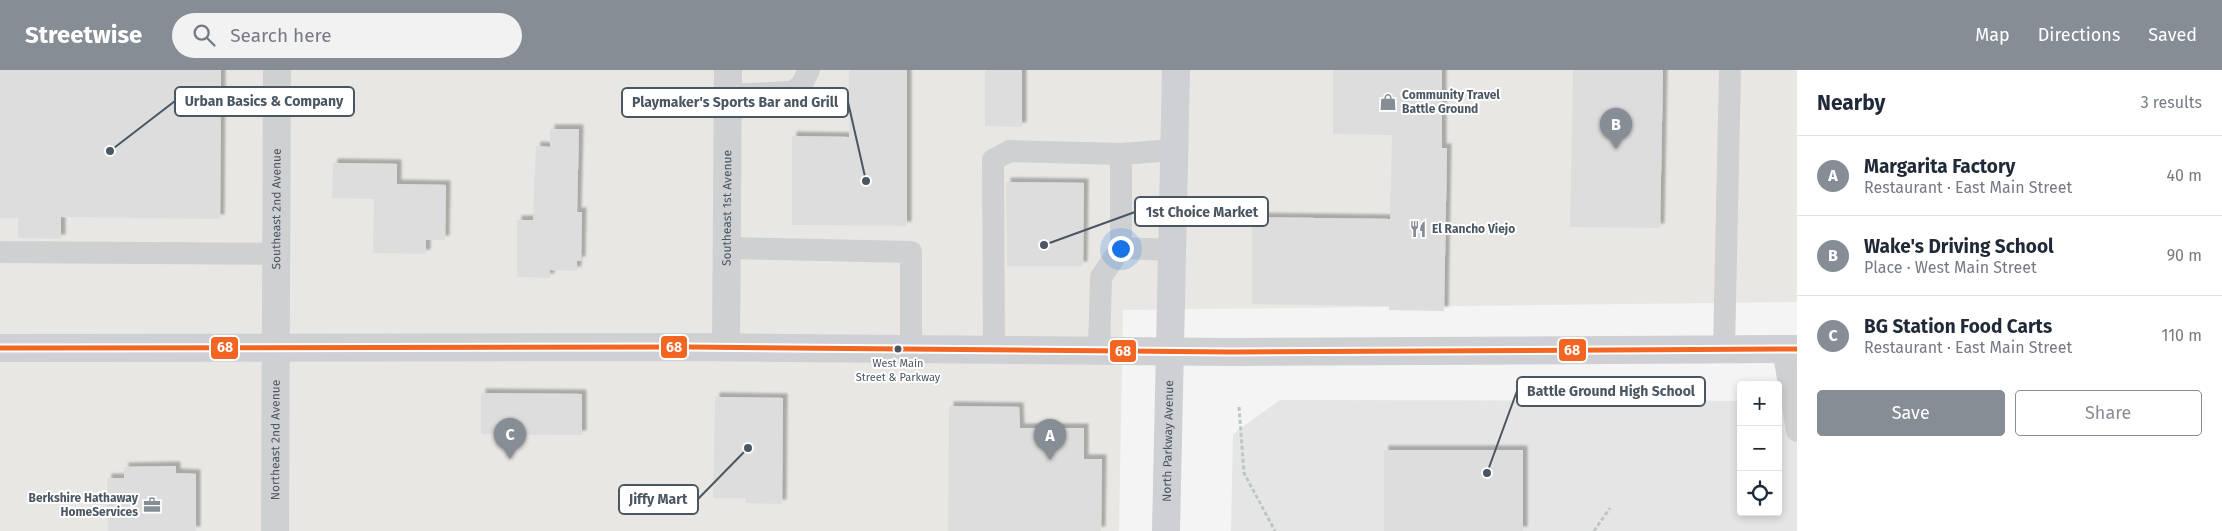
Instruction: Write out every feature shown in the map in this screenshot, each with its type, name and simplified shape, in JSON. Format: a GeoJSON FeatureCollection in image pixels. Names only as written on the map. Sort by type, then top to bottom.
{"type":"FeatureCollection","features":[{"type":"Feature","properties":{"kind":"main road","name":"North Parkway Avenue"},"geometry":{"type":"LineString","coordinates":[[1166,531],[1176,70]]}},
{"type":"Feature","properties":{"kind":"main road"},"geometry":{"type":"LineString","coordinates":[[0,348],[726,347],[1169,352],[1790,349]]}},
{"type":"Feature","properties":{"kind":"street","name":"Southeast 2nd Avenue"},"geometry":{"type":"LineString","coordinates":[[275,348],[278,254],[277,70]]}},
{"type":"Feature","properties":{"kind":"street","name":"Southeast 1st Avenue"},"geometry":{"type":"LineString","coordinates":[[726,347],[728,83]]}},
{"type":"Feature","properties":{"kind":"street","name":"Northeast 2nd Avenue"},"geometry":{"type":"LineString","coordinates":[[275,348],[275,531]]}},
{"type":"Feature","properties":{"kind":"lane"},"geometry":{"type":"LineString","coordinates":[[728,83],[792,92],[801,86],[808,70]]}},
{"type":"Feature","properties":{"kind":"lane"},"geometry":{"type":"LineString","coordinates":[[1724,349],[1730,70]]}},
{"type":"Feature","properties":{"kind":"lane"},"geometry":{"type":"LineString","coordinates":[[994,350],[993,160],[1010,151],[1122,154],[1174,150]]}},
{"type":"Feature","properties":{"kind":"lane"},"geometry":{"type":"LineString","coordinates":[[1099,351],[1100,277],[1121,248],[1122,154]]}},
{"type":"Feature","properties":{"kind":"lane"},"geometry":{"type":"LineString","coordinates":[[727,248],[911,252],[911,349]]}},
{"type":"Feature","properties":{"kind":"lane"},"geometry":{"type":"LineString","coordinates":[[1121,248],[1172,250]]}},
{"type":"Feature","properties":{"kind":"lane"},"geometry":{"type":"LineString","coordinates":[[0,252],[278,254]]}},
{"type":"Feature","properties":{"kind":"lane"},"geometry":{"type":"LineString","coordinates":[[1790,349],[1797,431]]}},
{"type":"Feature","properties":{"kind":"path"},"geometry":{"type":"LineString","coordinates":[[1239,407],[1244,473],[1275,531]]}},
{"type":"Feature","properties":{"kind":"path"},"geometry":{"type":"LineString","coordinates":[[1594,531],[1610,508]]}},
{"type":"Feature","properties":{"kind":"shaded area"},"geometry":{"type":"Polygon","coordinates":[[[0,70],[1797,70],[1797,302],[1123,310],[1119,531],[0,531],[0,70]]]}},
{"type":"Feature","properties":{"kind":"shaded area"},"geometry":{"type":"Polygon","coordinates":[[[1280,400],[1737,401],[1737,516],[1782,516],[1782,402],[1797,402],[1797,531],[1231,531],[1233,434],[1280,400]]]}},
{"type":"Feature","properties":{"kind":"building"},"geometry":{"type":"Polygon","coordinates":[[[0,70],[221,70],[220,219],[61,217],[61,239],[18,238],[18,218],[0,218],[0,70]]]}},
{"type":"Feature","properties":{"kind":"building"},"geometry":{"type":"Polygon","coordinates":[[[849,70],[907,70],[907,226],[792,225],[792,136],[849,137],[849,70]]]}},
{"type":"Feature","properties":{"kind":"building"},"geometry":{"type":"Polygon","coordinates":[[[985,70],[1022,70],[1022,127],[985,126],[985,70]]]}},
{"type":"Feature","properties":{"kind":"building"},"geometry":{"type":"Polygon","coordinates":[[[1333,70],[1442,70],[1442,148],[1447,148],[1444,311],[1389,310],[1389,306],[1252,304],[1252,217],[1390,219],[1392,135],[1333,134],[1333,70]]]}},
{"type":"Feature","properties":{"kind":"building"},"geometry":{"type":"Polygon","coordinates":[[[1573,70],[1663,70],[1660,228],[1570,227],[1573,70]]]}},
{"type":"Feature","properties":{"kind":"building"},"geometry":{"type":"Polygon","coordinates":[[[550,129],[579,129],[577,212],[582,212],[581,261],[577,261],[577,271],[550,270],[550,278],[517,277],[517,220],[533,220],[536,146],[550,147],[550,129]]]}},
{"type":"Feature","properties":{"kind":"building"},"geometry":{"type":"Polygon","coordinates":[[[333,163],[397,164],[397,184],[446,185],[445,240],[426,240],[426,254],[373,253],[374,199],[332,198],[333,163]]]}},
{"type":"Feature","properties":{"kind":"building"},"geometry":{"type":"Polygon","coordinates":[[[1006,182],[1084,183],[1083,266],[1007,266],[1006,182]]]}},
{"type":"Feature","properties":{"kind":"building"},"geometry":{"type":"Polygon","coordinates":[[[481,393],[582,394],[582,435],[481,434],[481,393]]]}},
{"type":"Feature","properties":{"kind":"building"},"geometry":{"type":"Polygon","coordinates":[[[715,397],[783,398],[782,504],[746,503],[746,498],[713,498],[715,397]]]}},
{"type":"Feature","properties":{"kind":"building"},"geometry":{"type":"Polygon","coordinates":[[[949,406],[1019,407],[1020,428],[1084,428],[1084,459],[1102,459],[1101,531],[948,531],[949,406]]]}},
{"type":"Feature","properties":{"kind":"building"},"geometry":{"type":"Polygon","coordinates":[[[1384,450],[1523,450],[1523,531],[1384,531],[1384,450]]]}},
{"type":"Feature","properties":{"kind":"building","name":"Berkshire Hathaway HomeServices"},"geometry":{"type":"Polygon","coordinates":[[[176,466],[176,473],[196,474],[196,531],[108,531],[107,478],[124,478],[124,467],[176,466]]]}},
{"type":"Feature","properties":{"kind":"transit line","name":"68"},"geometry":{"type":"LineString","coordinates":[[0,348],[689,347],[1231,352],[1797,349]]}},
{"type":"Feature","properties":{"kind":"place","name":"Community Travel Battle Ground"},"geometry":{"type":"Point","coordinates":[1388,102]}},
{"type":"Feature","properties":{"kind":"place","name":"Wake's Driving School"},"geometry":{"type":"Point","coordinates":[1616,149]}},
{"type":"Feature","properties":{"kind":"place","name":"Urban Basics & Company"},"geometry":{"type":"Point","coordinates":[110,151]}},
{"type":"Feature","properties":{"kind":"place","name":"Playmaker's Sports Bar and Grill"},"geometry":{"type":"Point","coordinates":[866,181]}},
{"type":"Feature","properties":{"kind":"place","name":"El Rancho Viejo"},"geometry":{"type":"Point","coordinates":[1418,229]}},
{"type":"Feature","properties":{"kind":"place","name":"1st Choice Market"},"geometry":{"type":"Point","coordinates":[1044,245]}},
{"type":"Feature","properties":{"kind":"place","name":"West Main Street & Parkway"},"geometry":{"type":"Point","coordinates":[898,349]}},
{"type":"Feature","properties":{"kind":"place","name":"Jiffy Mart"},"geometry":{"type":"Point","coordinates":[748,448]}},
{"type":"Feature","properties":{"kind":"place","name":"BG Station Food Carts"},"geometry":{"type":"Point","coordinates":[510,459]}},
{"type":"Feature","properties":{"kind":"place","name":"Margarita Factory"},"geometry":{"type":"Point","coordinates":[1050,460]}},
{"type":"Feature","properties":{"kind":"place","name":"Battle Ground High School"},"geometry":{"type":"Point","coordinates":[1487,473]}},
{"type":"Feature","properties":{"kind":"place","name":"Berkshire Hathaway HomeServices"},"geometry":{"type":"Point","coordinates":[152,505]}}]}
